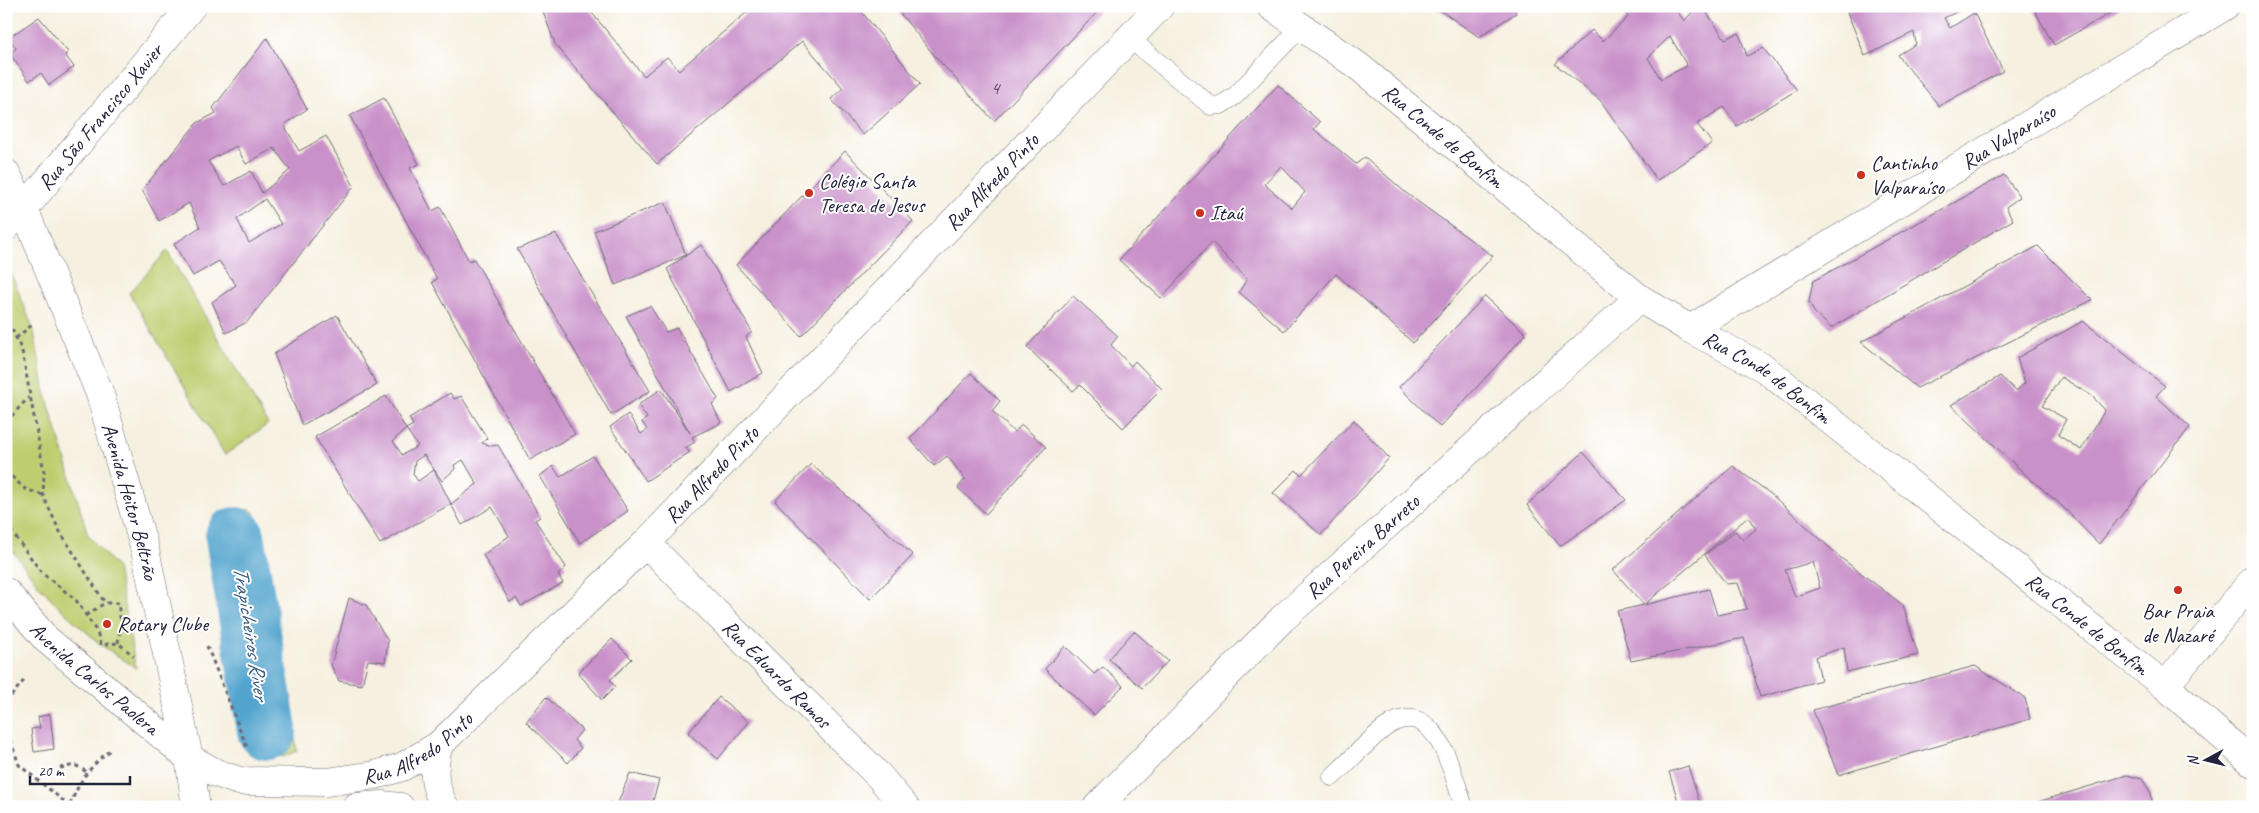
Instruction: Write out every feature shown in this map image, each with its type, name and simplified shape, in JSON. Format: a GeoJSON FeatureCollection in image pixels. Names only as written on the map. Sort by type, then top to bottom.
{"type":"FeatureCollection","features":[{"type":"Feature","properties":{"kind":"street","name":"Rua São Francisco Xavier"},"geometry":{"type":"LineString","coordinates":[[15,218],[192,6]]}},
{"type":"Feature","properties":{"kind":"street","name":"Rua Alfredo Pinto"},"geometry":{"type":"LineString","coordinates":[[189,758],[216,773],[239,782],[327,782],[374,775],[402,767],[439,745],[646,543],[1160,6]]}},
{"type":"Feature","properties":{"kind":"street","name":"Rua Conde de Bonfim"},"geometry":{"type":"LineString","coordinates":[[1271,6],[1358,66],[1639,298],[1690,329],[1764,368],[2165,686],[2253,763]]}},
{"type":"Feature","properties":{"kind":"street","name":"Rua Valparaíso"},"geometry":{"type":"LineString","coordinates":[[1690,329],[2225,6]]}},
{"type":"Feature","properties":{"kind":"street","name":"Avenida Heitor Beltrão"},"geometry":{"type":"LineString","coordinates":[[6,173],[15,218],[102,403],[145,550],[189,758],[196,807]]}},
{"type":"Feature","properties":{"kind":"street","name":"Rua Pereira Barreto"},"geometry":{"type":"LineString","coordinates":[[1097,807],[1282,619],[1639,298]]}},
{"type":"Feature","properties":{"kind":"street","name":"Rua Eduardo Ramos"},"geometry":{"type":"LineString","coordinates":[[646,543],[879,776],[905,807]]}},
{"type":"Feature","properties":{"kind":"street"},"geometry":{"type":"LineString","coordinates":[[2165,686],[2253,580]]}},
{"type":"Feature","properties":{"kind":"street","name":"Avenida Carlos Paolera"},"geometry":{"type":"LineString","coordinates":[[6,592],[46,638],[189,758]]}},
{"type":"Feature","properties":{"kind":"street"},"geometry":{"type":"LineString","coordinates":[[439,745],[433,770],[435,784],[445,807]]}},
{"type":"Feature","properties":{"kind":"street"},"geometry":{"type":"LineString","coordinates":[[356,807],[382,805],[400,807]]}},
{"type":"Feature","properties":{"kind":"lane"},"geometry":{"type":"LineString","coordinates":[[1129,38],[1211,106],[1221,105],[1235,96],[1301,27]]}},
{"type":"Feature","properties":{"kind":"lane"},"geometry":{"type":"LineString","coordinates":[[1332,777],[1387,727],[1404,720],[1417,720],[1429,727],[1438,737],[1464,807]]}},
{"type":"Feature","properties":{"kind":"path"},"geometry":{"type":"LineString","coordinates":[[6,324],[12,329],[22,351],[44,472],[43,495],[59,530],[105,603]]}},
{"type":"Feature","properties":{"kind":"path"},"geometry":{"type":"LineString","coordinates":[[16,338],[32,325]]}},
{"type":"Feature","properties":{"kind":"path"},"geometry":{"type":"LineString","coordinates":[[6,422],[29,397]]}},
{"type":"Feature","properties":{"kind":"path"},"geometry":{"type":"LineString","coordinates":[[6,471],[24,489],[43,495]]}},
{"type":"Feature","properties":{"kind":"path"},"geometry":{"type":"LineString","coordinates":[[6,524],[42,573],[76,600],[97,632],[102,645],[118,643],[134,656]]}},
{"type":"Feature","properties":{"kind":"path"},"geometry":{"type":"LineString","coordinates":[[86,615],[105,603],[118,603],[121,624],[118,643]]}},
{"type":"Feature","properties":{"kind":"path"},"geometry":{"type":"LineString","coordinates":[[207,646],[247,749],[256,753]]}},
{"type":"Feature","properties":{"kind":"path"},"geometry":{"type":"LineString","coordinates":[[6,702],[26,678]]}},
{"type":"Feature","properties":{"kind":"path"},"geometry":{"type":"LineString","coordinates":[[6,717],[7,730],[19,765],[70,806],[79,782],[110,750]]}},
{"type":"Feature","properties":{"kind":"path"},"geometry":{"type":"LineString","coordinates":[[60,768],[75,765],[87,772]]}},
{"type":"Feature","properties":{"kind":"green space"},"geometry":{"type":"Polygon","coordinates":[[[167,251],[268,424],[225,455],[129,293],[167,251]]]}},
{"type":"Feature","properties":{"kind":"green space"},"geometry":{"type":"Polygon","coordinates":[[[9,268],[34,331],[44,388],[88,535],[117,568],[136,668],[101,645],[65,613],[39,586],[6,542],[6,271],[9,268]]]}},
{"type":"Feature","properties":{"kind":"green space"},"geometry":{"type":"Polygon","coordinates":[[[249,509],[254,512],[273,602],[297,751],[283,757],[260,746],[251,718],[211,523],[214,518],[249,509]]]}},
{"type":"Feature","properties":{"kind":"building"},"geometry":{"type":"Polygon","coordinates":[[[541,6],[598,6],[591,12],[644,76],[667,57],[679,70],[754,6],[857,6],[920,84],[863,135],[831,99],[843,88],[802,41],[657,164],[555,44],[541,6]]]}},
{"type":"Feature","properties":{"kind":"building"},"geometry":{"type":"Polygon","coordinates":[[[894,6],[1103,6],[994,121],[934,55],[894,6]]]}},
{"type":"Feature","properties":{"kind":"building"},"geometry":{"type":"Polygon","coordinates":[[[1434,6],[1513,6],[1516,13],[1479,37],[1434,6]]]}},
{"type":"Feature","properties":{"kind":"building"},"geometry":{"type":"Polygon","coordinates":[[[1619,6],[1674,6],[1684,21],[1698,6],[1702,6],[1725,39],[1739,33],[1747,56],[1763,48],[1797,90],[1737,126],[1724,107],[1697,124],[1712,143],[1657,180],[1600,100],[1555,64],[1592,30],[1603,41],[1628,17],[1619,6]],[[1670,36],[1648,58],[1661,79],[1687,66],[1670,36]]]}},
{"type":"Feature","properties":{"kind":"building"},"geometry":{"type":"Polygon","coordinates":[[[1857,6],[1969,6],[1944,18],[1950,28],[1974,13],[2003,71],[1939,106],[1898,55],[1916,44],[1914,32],[1865,56],[1847,12],[1857,6]]]}},
{"type":"Feature","properties":{"kind":"building"},"geometry":{"type":"Polygon","coordinates":[[[2032,6],[2123,6],[2054,45],[2032,6]]]}},
{"type":"Feature","properties":{"kind":"building"},"geometry":{"type":"Polygon","coordinates":[[[39,17],[68,52],[65,55],[74,67],[49,85],[41,73],[29,81],[10,54],[16,48],[8,38],[39,17]]]}},
{"type":"Feature","properties":{"kind":"building"},"geometry":{"type":"Polygon","coordinates":[[[267,38],[307,109],[284,125],[299,151],[326,136],[354,186],[247,322],[226,333],[212,302],[236,285],[219,261],[193,276],[174,244],[200,227],[189,203],[159,221],[142,190],[197,123],[216,113],[213,108],[267,38]],[[236,146],[208,161],[224,186],[251,171],[262,193],[290,170],[274,148],[246,164],[236,146]],[[265,199],[237,219],[249,243],[281,224],[265,199]]]}},
{"type":"Feature","properties":{"kind":"building"},"geometry":{"type":"Polygon","coordinates":[[[1278,85],[1320,122],[1314,129],[1356,164],[1365,157],[1406,193],[1493,256],[1413,343],[1336,274],[1284,331],[1239,292],[1247,279],[1212,242],[1161,298],[1119,260],[1278,85]],[[1281,166],[1264,184],[1292,208],[1305,192],[1281,166]]]}},
{"type":"Feature","properties":{"kind":"building"},"geometry":{"type":"Polygon","coordinates":[[[384,98],[419,164],[410,168],[432,211],[440,207],[469,261],[474,259],[575,434],[530,460],[432,282],[437,279],[350,116],[384,98]]]}},
{"type":"Feature","properties":{"kind":"building"},"geometry":{"type":"Polygon","coordinates":[[[845,151],[913,221],[801,336],[736,265],[845,151]]]}},
{"type":"Feature","properties":{"kind":"building"},"geometry":{"type":"Polygon","coordinates":[[[2004,175],[2020,197],[2006,207],[2013,220],[1831,328],[1814,312],[1809,302],[1813,281],[2004,175]]]}},
{"type":"Feature","properties":{"kind":"building"},"geometry":{"type":"Polygon","coordinates":[[[665,202],[686,255],[615,285],[594,231],[665,202]]]}},
{"type":"Feature","properties":{"kind":"building"},"geometry":{"type":"Polygon","coordinates":[[[556,234],[650,391],[611,415],[517,249],[556,234]]]}},
{"type":"Feature","properties":{"kind":"building"},"geometry":{"type":"Polygon","coordinates":[[[701,245],[752,332],[746,337],[763,373],[731,392],[667,269],[701,245]]]}},
{"type":"Feature","properties":{"kind":"building"},"geometry":{"type":"Polygon","coordinates":[[[2038,246],[2092,300],[1917,388],[1861,342],[2038,246]]]}},
{"type":"Feature","properties":{"kind":"building"},"geometry":{"type":"Polygon","coordinates":[[[1073,296],[1118,336],[1111,345],[1131,366],[1135,361],[1162,389],[1123,428],[1080,385],[1073,391],[1027,347],[1073,296]]]}},
{"type":"Feature","properties":{"kind":"building"},"geometry":{"type":"Polygon","coordinates":[[[1485,296],[1526,334],[1440,427],[1399,387],[1485,296]]]}},
{"type":"Feature","properties":{"kind":"building"},"geometry":{"type":"Polygon","coordinates":[[[650,306],[666,332],[677,328],[718,399],[712,404],[721,423],[692,437],[695,442],[685,448],[690,452],[646,481],[610,427],[628,414],[641,434],[647,430],[642,422],[647,418],[638,405],[661,389],[690,433],[626,316],[650,306]]]}},
{"type":"Feature","properties":{"kind":"building"},"geometry":{"type":"Polygon","coordinates":[[[337,315],[377,385],[302,425],[274,354],[337,315]]]}},
{"type":"Feature","properties":{"kind":"building"},"geometry":{"type":"Polygon","coordinates":[[[2083,321],[2165,386],[2156,396],[2190,427],[2099,544],[2061,505],[1951,405],[2000,376],[2016,391],[2025,383],[2017,358],[2083,321]],[[2061,377],[2042,406],[2066,419],[2058,435],[2081,450],[2105,410],[2092,396],[2061,377]]]}},
{"type":"Feature","properties":{"kind":"building"},"geometry":{"type":"Polygon","coordinates":[[[971,373],[1000,401],[992,411],[1014,432],[1022,425],[1046,447],[986,514],[958,488],[965,479],[947,456],[934,466],[910,439],[971,373]]]}},
{"type":"Feature","properties":{"kind":"building"},"geometry":{"type":"Polygon","coordinates":[[[450,393],[454,399],[461,396],[487,438],[482,443],[492,446],[498,445],[540,517],[535,520],[566,567],[558,575],[563,583],[521,606],[516,598],[510,602],[483,555],[509,536],[492,507],[462,525],[451,504],[380,544],[315,437],[386,396],[406,429],[413,425],[409,418],[450,393]],[[406,429],[393,441],[402,455],[418,446],[406,429]],[[424,455],[415,461],[413,474],[418,481],[434,470],[451,504],[477,484],[463,460],[454,465],[455,469],[442,481],[424,455]]]}},
{"type":"Feature","properties":{"kind":"building"},"geometry":{"type":"Polygon","coordinates":[[[1354,420],[1389,458],[1321,535],[1273,493],[1296,470],[1301,475],[1354,420]]]}},
{"type":"Feature","properties":{"kind":"building"},"geometry":{"type":"Polygon","coordinates":[[[1583,452],[1626,500],[1560,546],[1527,505],[1583,452]]]}},
{"type":"Feature","properties":{"kind":"building"},"geometry":{"type":"Polygon","coordinates":[[[593,456],[628,511],[580,543],[540,476],[553,466],[560,477],[593,456]]]}},
{"type":"Feature","properties":{"kind":"building"},"geometry":{"type":"Polygon","coordinates":[[[811,464],[913,555],[870,599],[775,501],[811,464]]]}},
{"type":"Feature","properties":{"kind":"building"},"geometry":{"type":"Polygon","coordinates":[[[1733,466],[1772,495],[1841,558],[1903,605],[1918,655],[1847,672],[1844,647],[1816,657],[1821,680],[1760,697],[1744,638],[1631,661],[1617,611],[1644,605],[1613,570],[1733,466]],[[1748,517],[1644,605],[1709,589],[1717,615],[1747,609],[1738,583],[1726,584],[1705,555],[1735,531],[1743,540],[1756,529],[1748,517]],[[1813,562],[1785,570],[1795,597],[1820,588],[1813,562]]]}},
{"type":"Feature","properties":{"kind":"building"},"geometry":{"type":"Polygon","coordinates":[[[349,598],[366,605],[388,641],[385,662],[368,660],[362,685],[339,681],[331,665],[349,598]]]}},
{"type":"Feature","properties":{"kind":"building"},"geometry":{"type":"Polygon","coordinates":[[[1134,631],[1168,661],[1142,688],[1109,659],[1134,631]]]}},
{"type":"Feature","properties":{"kind":"building"},"geometry":{"type":"Polygon","coordinates":[[[612,639],[632,659],[610,680],[615,687],[602,700],[578,673],[612,639]]]}},
{"type":"Feature","properties":{"kind":"building"},"geometry":{"type":"Polygon","coordinates":[[[1065,646],[1094,674],[1103,667],[1123,686],[1094,715],[1045,669],[1065,646]]]}},
{"type":"Feature","properties":{"kind":"building"},"geometry":{"type":"Polygon","coordinates":[[[1975,666],[2025,698],[2030,719],[1838,775],[1813,710],[1975,666]]]}},
{"type":"Feature","properties":{"kind":"building"},"geometry":{"type":"Polygon","coordinates":[[[546,697],[582,730],[574,740],[581,748],[568,763],[526,722],[546,697]]]}},
{"type":"Feature","properties":{"kind":"building"},"geometry":{"type":"Polygon","coordinates":[[[719,697],[749,722],[718,759],[688,733],[719,697]]]}},
{"type":"Feature","properties":{"kind":"building"},"geometry":{"type":"Polygon","coordinates":[[[50,714],[54,749],[34,752],[31,729],[40,728],[38,717],[50,714]]]}},
{"type":"Feature","properties":{"kind":"building"},"geometry":{"type":"Polygon","coordinates":[[[1688,766],[1701,807],[1680,807],[1669,772],[1688,766]]]}},
{"type":"Feature","properties":{"kind":"building"},"geometry":{"type":"Polygon","coordinates":[[[630,773],[659,780],[651,807],[609,807],[610,802],[617,805],[630,773]]]}},
{"type":"Feature","properties":{"kind":"building"},"geometry":{"type":"Polygon","coordinates":[[[2127,775],[2142,779],[2151,793],[2153,807],[2021,807],[2127,775]]]}},
{"type":"Feature","properties":{"kind":"waterway","name":"Trapicheiros River"},"geometry":{"type":"LineString","coordinates":[[235,537],[267,730]]}},
{"type":"Feature","properties":{"kind":"place","name":"Cantinho Valparaíso"},"geometry":{"type":"Point","coordinates":[1861,175]}},
{"type":"Feature","properties":{"kind":"place","name":"Colégio Santa Teresa de Jesus"},"geometry":{"type":"Point","coordinates":[809,193]}},
{"type":"Feature","properties":{"kind":"place","name":"Itaú"},"geometry":{"type":"Point","coordinates":[1200,213]}},
{"type":"Feature","properties":{"kind":"place","name":"Bar Praia de Nazaré"},"geometry":{"type":"Point","coordinates":[2178,590]}},
{"type":"Feature","properties":{"kind":"place","name":"Rotary Clube"},"geometry":{"type":"Point","coordinates":[107,624]}}]}
